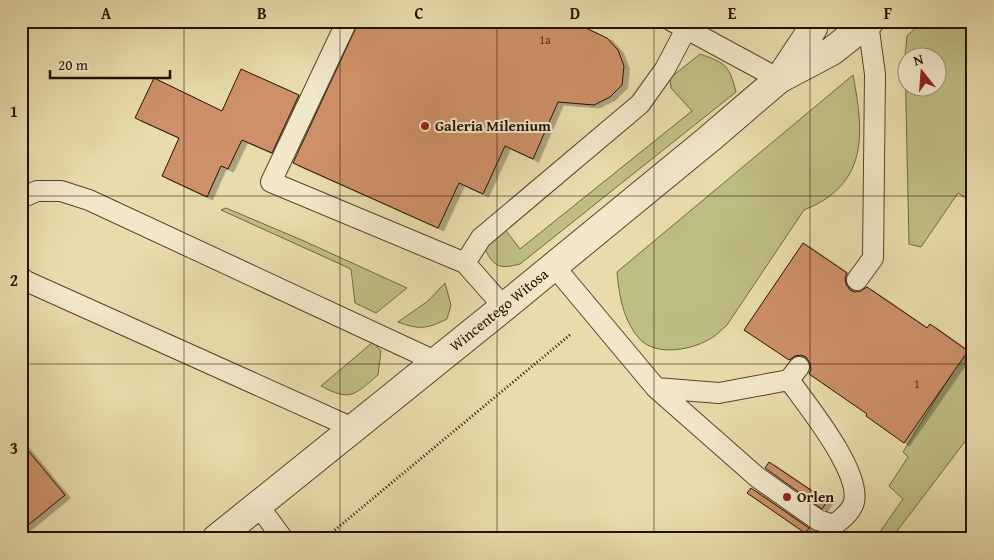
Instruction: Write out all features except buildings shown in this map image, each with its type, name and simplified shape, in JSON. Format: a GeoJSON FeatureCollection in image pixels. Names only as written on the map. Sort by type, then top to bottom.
{"type":"FeatureCollection","features":[{"type":"Feature","properties":{"kind":"street","name":"Wincentego Witosa"},"geometry":{"type":"LineString","coordinates":[[780,79],[813,28],[815,21]]}},
{"type":"Feature","properties":{"kind":"street","name":"Wincentego Witosa"},"geometry":{"type":"LineString","coordinates":[[216,539],[504,307],[780,79],[832,51],[869,22]]}},
{"type":"Feature","properties":{"kind":"lane"},"geometry":{"type":"LineString","coordinates":[[347,21],[271,182],[465,263],[504,307]]}},
{"type":"Feature","properties":{"kind":"lane"},"geometry":{"type":"LineString","coordinates":[[857,280],[873,258],[875,74],[869,22]]}},
{"type":"Feature","properties":{"kind":"lane"},"geometry":{"type":"LineString","coordinates":[[465,263],[481,238],[640,104],[665,69],[679,25],[780,79]]}},
{"type":"Feature","properties":{"kind":"lane"},"geometry":{"type":"LineString","coordinates":[[21,198],[37,191],[60,191],[88,200],[435,361]]}},
{"type":"Feature","properties":{"kind":"lane"},"geometry":{"type":"LineString","coordinates":[[554,266],[656,388],[756,477],[818,520],[834,524],[846,516],[854,501],[852,479],[835,445],[794,374],[720,393],[656,388]]}},
{"type":"Feature","properties":{"kind":"lane"},"geometry":{"type":"LineString","coordinates":[[21,277],[26,281],[353,428]]}},
{"type":"Feature","properties":{"kind":"lane"},"geometry":{"type":"LineString","coordinates":[[258,505],[283,539]]}},
{"type":"Feature","properties":{"kind":"path"},"geometry":{"type":"LineString","coordinates":[[324,539],[595,314]]}},
{"type":"Feature","properties":{"kind":"green space"},"geometry":{"type":"Polygon","coordinates":[[[923,21],[973,21],[973,203],[958,193],[921,247],[909,244],[906,98],[946,98],[946,48],[906,48],[907,36],[923,21]]]}},
{"type":"Feature","properties":{"kind":"green space"},"geometry":{"type":"Polygon","coordinates":[[[700,54],[716,60],[725,66],[731,76],[736,92],[520,264],[499,266],[495,263],[485,249],[487,239],[504,228],[520,249],[692,111],[671,88],[670,78],[700,54]]]}},
{"type":"Feature","properties":{"kind":"green space"},"geometry":{"type":"Polygon","coordinates":[[[853,75],[857,96],[859,136],[857,154],[851,171],[841,186],[825,199],[804,210],[727,325],[717,334],[705,342],[674,350],[654,348],[645,344],[633,330],[625,315],[617,272],[853,75]]]}},
{"type":"Feature","properties":{"kind":"green space"},"geometry":{"type":"Polygon","coordinates":[[[226,208],[407,288],[376,313],[355,303],[351,269],[221,210],[226,208]]]}},
{"type":"Feature","properties":{"kind":"green space"},"geometry":{"type":"Polygon","coordinates":[[[445,283],[451,305],[447,319],[434,325],[423,327],[398,322],[428,301],[445,283]]]}},
{"type":"Feature","properties":{"kind":"green space"},"geometry":{"type":"Polygon","coordinates":[[[973,339],[973,431],[891,539],[875,539],[903,499],[889,486],[908,457],[903,452],[973,339]]]}},
{"type":"Feature","properties":{"kind":"green space"},"geometry":{"type":"Polygon","coordinates":[[[373,342],[381,351],[378,375],[370,382],[352,394],[346,395],[321,386],[373,342]]]}},
{"type":"Feature","properties":{"kind":"place","name":"Galeria Milenium"},"geometry":{"type":"Point","coordinates":[425,126]}},
{"type":"Feature","properties":{"kind":"place","name":"Orlen"},"geometry":{"type":"Point","coordinates":[787,497]}}]}
